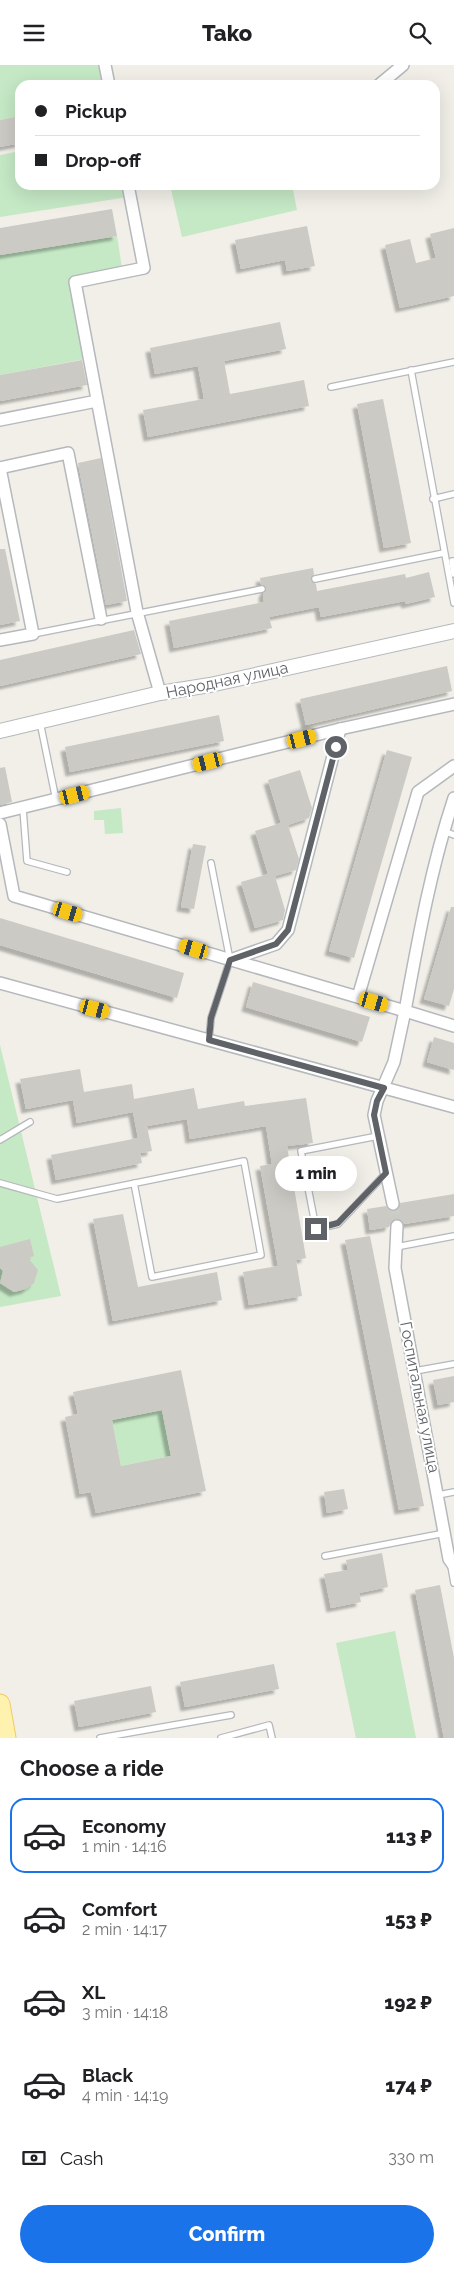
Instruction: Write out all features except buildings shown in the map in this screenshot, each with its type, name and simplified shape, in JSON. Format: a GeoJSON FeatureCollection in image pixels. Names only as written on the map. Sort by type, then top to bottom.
{"type":"FeatureCollection","features":[{"type":"Feature","properties":{"kind":"main road"},"geometry":{"type":"LineString","coordinates":[[0,1704],[6,1738]]}},
{"type":"Feature","properties":{"kind":"street"},"geometry":{"type":"LineString","coordinates":[[106,65],[108,80]]}},
{"type":"Feature","properties":{"kind":"street"},"geometry":{"type":"LineString","coordinates":[[385,80],[403,65]]}},
{"type":"Feature","properties":{"kind":"street"},"geometry":{"type":"LineString","coordinates":[[129,190],[144,269],[75,282],[136,612],[160,693]]}},
{"type":"Feature","properties":{"kind":"street"},"geometry":{"type":"LineString","coordinates":[[0,420],[97,401]]}},
{"type":"Feature","properties":{"kind":"street"},"geometry":{"type":"LineString","coordinates":[[0,641],[33,634],[0,468],[68,453],[102,619]]}},
{"type":"Feature","properties":{"kind":"street","name":"Народная улица"},"geometry":{"type":"LineString","coordinates":[[0,731],[160,693],[210,685],[454,631]]}},
{"type":"Feature","properties":{"kind":"street"},"geometry":{"type":"LineString","coordinates":[[0,813],[23,809],[340,729],[454,704]]}},
{"type":"Feature","properties":{"kind":"street"},"geometry":{"type":"LineString","coordinates":[[230,960],[276,944],[288,930],[340,729]]}},
{"type":"Feature","properties":{"kind":"street"},"geometry":{"type":"LineString","coordinates":[[358,997],[418,791],[454,766]]}},
{"type":"Feature","properties":{"kind":"street"},"geometry":{"type":"LineString","coordinates":[[393,1204],[374,1115],[377,1101],[394,1062],[415,953],[449,833],[454,798]]}},
{"type":"Feature","properties":{"kind":"street"},"geometry":{"type":"LineString","coordinates":[[0,824],[14,897],[454,1026]]}},
{"type":"Feature","properties":{"kind":"street"},"geometry":{"type":"LineString","coordinates":[[0,983],[454,1107]]}},
{"type":"Feature","properties":{"kind":"street","name":"Госпитальная улица"},"geometry":{"type":"LineString","coordinates":[[397,1225],[395,1268],[452,1562]]}},
{"type":"Feature","properties":{"kind":"lane"},"geometry":{"type":"LineString","coordinates":[[331,387],[454,362]]}},
{"type":"Feature","properties":{"kind":"lane"},"geometry":{"type":"LineString","coordinates":[[410,370],[454,603]]}},
{"type":"Feature","properties":{"kind":"lane"},"geometry":{"type":"LineString","coordinates":[[433,499],[454,494]]}},
{"type":"Feature","properties":{"kind":"lane"},"geometry":{"type":"LineString","coordinates":[[315,579],[444,553]]}},
{"type":"Feature","properties":{"kind":"lane"},"geometry":{"type":"LineString","coordinates":[[454,561],[452,561],[454,574]]}},
{"type":"Feature","properties":{"kind":"lane"},"geometry":{"type":"LineString","coordinates":[[33,634],[136,612],[262,589]]}},
{"type":"Feature","properties":{"kind":"lane"},"geometry":{"type":"LineString","coordinates":[[40,722],[56,800]]}},
{"type":"Feature","properties":{"kind":"lane"},"geometry":{"type":"LineString","coordinates":[[23,809],[27,861],[67,872]]}},
{"type":"Feature","properties":{"kind":"lane"},"geometry":{"type":"LineString","coordinates":[[209,1040],[211,1018],[230,960],[210,863]]}},
{"type":"Feature","properties":{"kind":"lane"},"geometry":{"type":"LineString","coordinates":[[0,1140],[30,1122]]}},
{"type":"Feature","properties":{"kind":"lane"},"geometry":{"type":"LineString","coordinates":[[378,1136],[301,1151],[316,1229],[338,1223],[386,1173]]}},
{"type":"Feature","properties":{"kind":"lane"},"geometry":{"type":"LineString","coordinates":[[0,1183],[57,1199],[134,1183],[244,1161],[260,1255],[152,1277],[134,1183]]}},
{"type":"Feature","properties":{"kind":"lane"},"geometry":{"type":"LineString","coordinates":[[396,1247],[454,1236]]}},
{"type":"Feature","properties":{"kind":"lane"},"geometry":{"type":"LineString","coordinates":[[415,1371],[454,1364]]}},
{"type":"Feature","properties":{"kind":"lane"},"geometry":{"type":"LineString","coordinates":[[438,1495],[454,1493]]}},
{"type":"Feature","properties":{"kind":"lane"},"geometry":{"type":"LineString","coordinates":[[325,1556],[445,1533]]}},
{"type":"Feature","properties":{"kind":"lane"},"geometry":{"type":"LineString","coordinates":[[452,1562],[454,1583]]}},
{"type":"Feature","properties":{"kind":"lane"},"geometry":{"type":"LineString","coordinates":[[100,1738],[231,1715]]}},
{"type":"Feature","properties":{"kind":"lane"},"geometry":{"type":"LineString","coordinates":[[220,1738],[269,1725],[272,1738]]}},
{"type":"Feature","properties":{"kind":"green space"},"geometry":{"type":"Polygon","coordinates":[[[0,65],[98,65],[101,80],[15,80],[15,117],[0,120],[0,65]]]}},
{"type":"Feature","properties":{"kind":"green space"},"geometry":{"type":"Polygon","coordinates":[[[15,152],[15,190],[127,190],[128,197],[0,217],[0,155],[15,152]]]}},
{"type":"Feature","properties":{"kind":"green space"},"geometry":{"type":"Polygon","coordinates":[[[171,190],[293,190],[297,210],[182,237],[171,190]]]}},
{"type":"Feature","properties":{"kind":"green space"},"geometry":{"type":"Polygon","coordinates":[[[117,236],[122,268],[71,280],[85,359],[0,375],[0,255],[117,236]]]}},
{"type":"Feature","properties":{"kind":"green space"},"geometry":{"type":"Polygon","coordinates":[[[121,808],[123,833],[105,834],[104,820],[94,820],[94,811],[121,808]]]}},
{"type":"Feature","properties":{"kind":"green space"},"geometry":{"type":"Polygon","coordinates":[[[0,1045],[61,1296],[0,1307],[0,1045]]]}},
{"type":"Feature","properties":{"kind":"green space"},"geometry":{"type":"Polygon","coordinates":[[[162,1410],[171,1456],[121,1466],[112,1420],[162,1410]]]}},
{"type":"Feature","properties":{"kind":"green space"},"geometry":{"type":"Polygon","coordinates":[[[395,1631],[416,1738],[356,1738],[336,1643],[395,1631]]]}},
{"type":"Feature","properties":{"kind":"tunnel"},"geometry":{"type":"LineString","coordinates":[[393,1204],[397,1226]]}},
{"type":"Feature","properties":{"kind":"route"},"geometry":{"type":"LineString","coordinates":[[316,1229],[338,1223],[386,1173],[374,1115],[377,1101],[384,1088],[209,1040],[211,1018],[230,960],[276,944],[288,930],[295,911],[336,747]]}}]}
